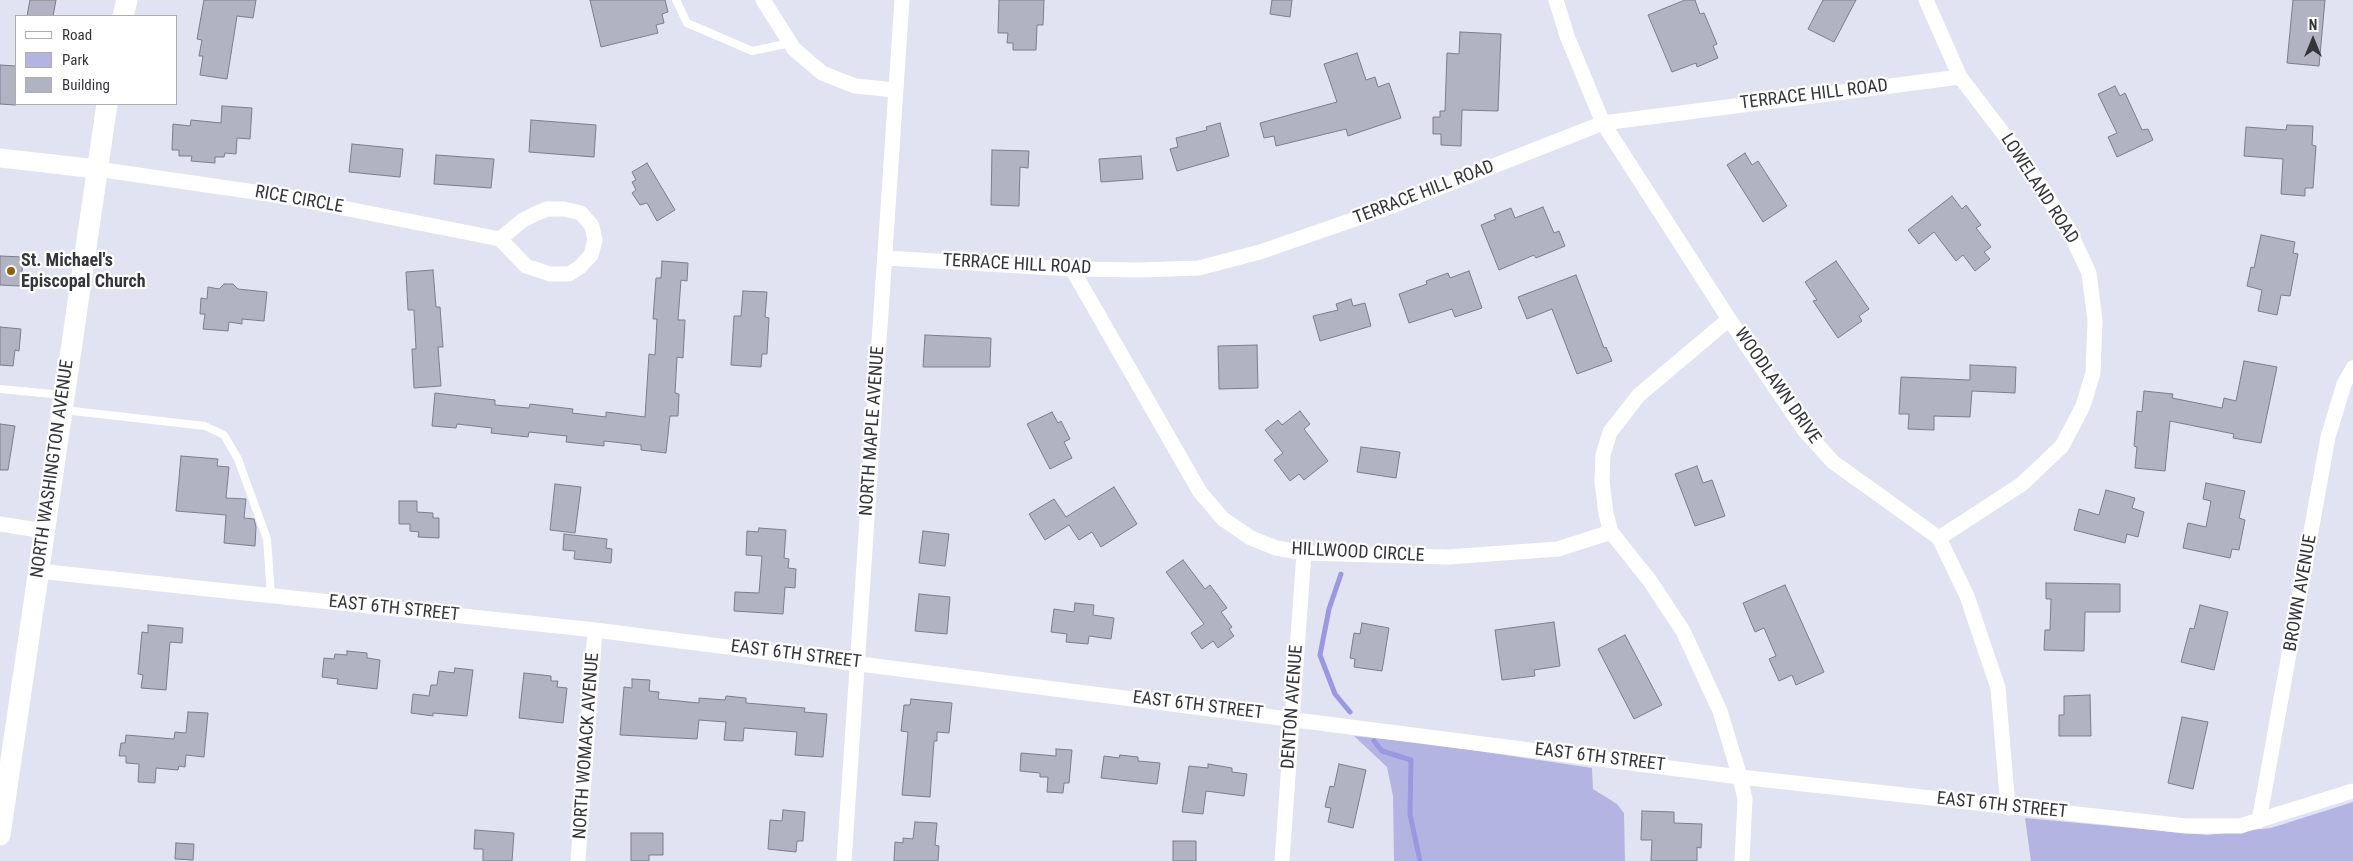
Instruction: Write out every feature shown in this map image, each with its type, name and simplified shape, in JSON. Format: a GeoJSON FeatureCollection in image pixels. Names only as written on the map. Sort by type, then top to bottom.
{"type":"FeatureCollection","features":[{"type":"Feature","properties":{"kind":"main road"},"geometry":{"type":"LineString","coordinates":[[123,15],[126,0]]}},
{"type":"Feature","properties":{"kind":"main road","name":"NORTH WASHINGTON AVENUE"},"geometry":{"type":"LineString","coordinates":[[0,835],[107,105]]}},
{"type":"Feature","properties":{"kind":"street"},"geometry":{"type":"LineString","coordinates":[[763,0],[794,49],[822,73],[855,86],[894,90]]}},
{"type":"Feature","properties":{"kind":"street","name":"NORTH MAPLE AVENUE"},"geometry":{"type":"LineString","coordinates":[[844,861],[885,258],[894,90],[902,0]]}},
{"type":"Feature","properties":{"kind":"street","name":"WOODLAWN DRIVE"},"geometry":{"type":"LineString","coordinates":[[1556,0],[1568,36],[1603,122],[1729,319],[1804,430],[1833,462],[1939,538],[1967,596],[1998,688],[2008,808]]}},
{"type":"Feature","properties":{"kind":"street","name":"LOWELAND ROAD"},"geometry":{"type":"LineString","coordinates":[[1926,0],[1960,77],[2020,154],[2068,228],[2090,273],[2095,330],[2092,373],[2083,406],[2062,446],[2022,484],[1939,538]]}},
{"type":"Feature","properties":{"kind":"street","name":"TERRACE HILL ROAD"},"geometry":{"type":"LineString","coordinates":[[885,258],[1072,269],[1138,270],[1199,268],[1260,252],[1387,208],[1603,122],[1960,77]]}},
{"type":"Feature","properties":{"kind":"street"},"geometry":{"type":"LineString","coordinates":[[0,158],[97,169]]}},
{"type":"Feature","properties":{"kind":"street","name":"RICE CIRCLE"},"geometry":{"type":"LineString","coordinates":[[97,169],[282,196],[500,239]]}},
{"type":"Feature","properties":{"kind":"street"},"geometry":{"type":"LineString","coordinates":[[547,209],[564,209],[581,213],[592,226],[595,240],[591,255],[580,267],[569,274],[550,274],[526,266],[500,239],[523,220],[535,214],[547,209]]}},
{"type":"Feature","properties":{"kind":"street","name":"HILLWOOD CIRCLE"},"geometry":{"type":"LineString","coordinates":[[1072,269],[1200,492],[1223,518],[1251,538],[1276,548],[1304,553],[1448,557],[1558,549],[1611,532]]}},
{"type":"Feature","properties":{"kind":"street"},"geometry":{"type":"LineString","coordinates":[[1729,319],[1639,395],[1610,432],[1603,455],[1602,481],[1606,514],[1611,532],[1650,581],[1683,631],[1720,711],[1745,799],[1742,861]]}},
{"type":"Feature","properties":{"kind":"street","name":"BROWN AVENUE"},"geometry":{"type":"LineString","coordinates":[[2259,821],[2328,437],[2344,384],[2353,368]]}},
{"type":"Feature","properties":{"kind":"street"},"geometry":{"type":"LineString","coordinates":[[0,524],[44,531]]}},
{"type":"Feature","properties":{"kind":"street","name":"DENTON AVENUE"},"geometry":{"type":"LineString","coordinates":[[1282,861],[1304,553]]}},
{"type":"Feature","properties":{"kind":"street","name":"EAST 6TH STREET"},"geometry":{"type":"LineString","coordinates":[[38,571],[595,630],[858,662],[1740,776],[2008,808],[2186,826],[2240,826],[2353,791]]}},
{"type":"Feature","properties":{"kind":"street","name":"NORTH WOMACK AVENUE"},"geometry":{"type":"LineString","coordinates":[[578,861],[595,630]]}},
{"type":"Feature","properties":{"kind":"lane"},"geometry":{"type":"LineString","coordinates":[[676,0],[688,22],[752,51],[790,43]]}},
{"type":"Feature","properties":{"kind":"lane"},"geometry":{"type":"LineString","coordinates":[[0,389],[63,402],[205,426],[224,435],[238,459],[266,539],[271,596]]}},
{"type":"Feature","properties":{"kind":"green space"},"geometry":{"type":"Polygon","coordinates":[[[1354,736],[1432,744],[1592,768],[1593,789],[1617,804],[1624,813],[1625,861],[1394,861],[1393,796],[1387,767],[1354,736]]]}},
{"type":"Feature","properties":{"kind":"green space"},"geometry":{"type":"Polygon","coordinates":[[[2353,802],[2353,861],[2031,861],[2025,818],[2207,835],[2271,828],[2353,802]]]}},
{"type":"Feature","properties":{"kind":"building"},"geometry":{"type":"Polygon","coordinates":[[[30,0],[56,0],[53,15],[27,15],[30,0]]]}},
{"type":"Feature","properties":{"kind":"building"},"geometry":{"type":"Polygon","coordinates":[[[204,0],[256,0],[253,18],[237,16],[227,79],[200,75],[203,56],[199,56],[202,40],[197,39],[204,0]]]}},
{"type":"Feature","properties":{"kind":"building"},"geometry":{"type":"Polygon","coordinates":[[[590,0],[665,0],[668,12],[662,14],[664,23],[656,25],[658,33],[601,47],[590,0]]]}},
{"type":"Feature","properties":{"kind":"building"},"geometry":{"type":"Polygon","coordinates":[[[999,0],[1044,0],[1043,25],[1037,25],[1036,50],[1013,50],[1013,43],[1007,43],[1008,33],[998,33],[999,0]]]}},
{"type":"Feature","properties":{"kind":"building"},"geometry":{"type":"Polygon","coordinates":[[[1272,0],[1292,0],[1290,17],[1270,14],[1272,0]]]}},
{"type":"Feature","properties":{"kind":"building"},"geometry":{"type":"Polygon","coordinates":[[[1685,0],[1695,0],[1700,14],[1704,13],[1717,44],[1713,46],[1718,58],[1697,67],[1696,63],[1672,72],[1648,15],[1685,0]]]}},
{"type":"Feature","properties":{"kind":"building"},"geometry":{"type":"Polygon","coordinates":[[[1823,0],[1856,0],[1834,42],[1808,29],[1823,0]]]}},
{"type":"Feature","properties":{"kind":"building"},"geometry":{"type":"Polygon","coordinates":[[[2293,0],[2325,0],[2319,66],[2287,63],[2293,0]]]}},
{"type":"Feature","properties":{"kind":"building"},"geometry":{"type":"Polygon","coordinates":[[[1460,32],[1501,34],[1498,111],[1462,110],[1461,146],[1441,145],[1441,134],[1433,134],[1433,117],[1440,117],[1440,111],[1445,111],[1447,53],[1459,54],[1460,32]]]}},
{"type":"Feature","properties":{"kind":"building"},"geometry":{"type":"Polygon","coordinates":[[[1357,53],[1366,80],[1375,77],[1378,87],[1389,83],[1401,118],[1348,136],[1346,129],[1276,146],[1274,136],[1264,138],[1260,123],[1337,102],[1324,64],[1357,53]]]}},
{"type":"Feature","properties":{"kind":"building"},"geometry":{"type":"Polygon","coordinates":[[[0,65],[15,66],[15,105],[0,104],[0,65]]]}},
{"type":"Feature","properties":{"kind":"building"},"geometry":{"type":"Polygon","coordinates":[[[2115,86],[2120,96],[2125,93],[2142,130],[2148,129],[2153,140],[2117,157],[2108,137],[2117,133],[2098,94],[2115,86]]]}},
{"type":"Feature","properties":{"kind":"building"},"geometry":{"type":"Polygon","coordinates":[[[222,106],[252,108],[250,139],[237,138],[236,154],[225,153],[224,157],[215,157],[215,163],[191,161],[192,156],[179,156],[179,150],[172,150],[173,124],[190,126],[191,120],[221,123],[222,106]]]}},
{"type":"Feature","properties":{"kind":"building"},"geometry":{"type":"Polygon","coordinates":[[[531,120],[596,125],[594,157],[529,152],[531,120]]]}},
{"type":"Feature","properties":{"kind":"building"},"geometry":{"type":"Polygon","coordinates":[[[1220,123],[1229,156],[1177,171],[1170,149],[1178,147],[1176,138],[1207,130],[1206,127],[1220,123]]]}},
{"type":"Feature","properties":{"kind":"building"},"geometry":{"type":"Polygon","coordinates":[[[2287,125],[2313,126],[2312,145],[2316,146],[2313,188],[2305,188],[2305,196],[2281,194],[2283,159],[2244,156],[2246,127],[2286,130],[2287,125]]]}},
{"type":"Feature","properties":{"kind":"building"},"geometry":{"type":"Polygon","coordinates":[[[352,144],[403,149],[400,177],[349,172],[352,144]]]}},
{"type":"Feature","properties":{"kind":"building"},"geometry":{"type":"Polygon","coordinates":[[[992,150],[1029,151],[1028,168],[1020,167],[1019,206],[991,205],[992,150]]]}},
{"type":"Feature","properties":{"kind":"building"},"geometry":{"type":"Polygon","coordinates":[[[1745,153],[1752,165],[1758,161],[1787,206],[1763,222],[1727,165],[1745,153]]]}},
{"type":"Feature","properties":{"kind":"building"},"geometry":{"type":"Polygon","coordinates":[[[436,155],[494,159],[491,188],[434,184],[436,155]]]}},
{"type":"Feature","properties":{"kind":"building"},"geometry":{"type":"Polygon","coordinates":[[[1141,156],[1143,179],[1101,182],[1099,159],[1141,156]]]}},
{"type":"Feature","properties":{"kind":"building"},"geometry":{"type":"Polygon","coordinates":[[[647,163],[675,210],[657,221],[647,203],[640,205],[632,193],[636,190],[632,182],[636,180],[632,172],[647,163]]]}},
{"type":"Feature","properties":{"kind":"building"},"geometry":{"type":"Polygon","coordinates":[[[1952,196],[1962,209],[1966,205],[1981,225],[1976,228],[1991,247],[1984,252],[1990,259],[1975,271],[1963,255],[1956,261],[1934,232],[1919,244],[1908,230],[1952,196]]]}},
{"type":"Feature","properties":{"kind":"building"},"geometry":{"type":"Polygon","coordinates":[[[1543,207],[1554,233],[1559,231],[1565,246],[1536,258],[1534,255],[1499,270],[1481,225],[1496,219],[1494,215],[1511,208],[1515,218],[1543,207]]]}},
{"type":"Feature","properties":{"kind":"building"},"geometry":{"type":"Polygon","coordinates":[[[2261,235],[2295,242],[2293,253],[2298,254],[2290,296],[2281,295],[2277,315],[2258,311],[2262,290],[2247,286],[2251,267],[2254,268],[2261,235]]]}},
{"type":"Feature","properties":{"kind":"building","name":"St. Michael's Episcopal Church"},"geometry":{"type":"Polygon","coordinates":[[[0,256],[23,257],[21,286],[0,285],[0,256]]]}},
{"type":"Feature","properties":{"kind":"building"},"geometry":{"type":"Polygon","coordinates":[[[662,261],[688,263],[687,281],[681,280],[678,320],[685,320],[683,358],[677,357],[675,393],[679,394],[678,416],[670,416],[666,453],[641,450],[641,445],[604,441],[604,446],[566,442],[567,436],[529,432],[528,437],[491,433],[492,428],[457,424],[456,428],[432,426],[435,393],[495,400],[495,405],[529,408],[530,404],[573,409],[572,413],[606,417],[606,412],[645,417],[649,354],[655,355],[657,319],[653,319],[656,278],[661,278],[662,261]]]}},
{"type":"Feature","properties":{"kind":"building"},"geometry":{"type":"Polygon","coordinates":[[[1836,261],[1869,309],[1859,316],[1862,321],[1838,338],[1813,301],[1817,300],[1805,282],[1836,261]]]}},
{"type":"Feature","properties":{"kind":"building"},"geometry":{"type":"Polygon","coordinates":[[[433,270],[436,307],[440,307],[443,347],[438,347],[441,386],[414,388],[412,349],[416,349],[414,310],[408,310],[406,272],[433,270]]]}},
{"type":"Feature","properties":{"kind":"building"},"geometry":{"type":"Polygon","coordinates":[[[1469,271],[1482,308],[1455,317],[1452,309],[1409,323],[1399,294],[1427,284],[1426,281],[1448,273],[1450,278],[1469,271]]]}},
{"type":"Feature","properties":{"kind":"building"},"geometry":{"type":"Polygon","coordinates":[[[1576,275],[1604,348],[1606,347],[1612,361],[1577,374],[1552,309],[1527,319],[1518,297],[1576,275]]]}},
{"type":"Feature","properties":{"kind":"building"},"geometry":{"type":"Polygon","coordinates":[[[224,284],[233,284],[238,289],[267,292],[264,321],[242,319],[242,324],[229,322],[228,331],[203,329],[205,314],[200,314],[201,298],[207,299],[208,287],[219,289],[224,284]]]}},
{"type":"Feature","properties":{"kind":"building"},"geometry":{"type":"Polygon","coordinates":[[[743,291],[767,292],[765,317],[769,318],[767,354],[762,354],[761,367],[731,365],[734,316],[741,316],[743,291]]]}},
{"type":"Feature","properties":{"kind":"building"},"geometry":{"type":"Polygon","coordinates":[[[1351,299],[1353,306],[1365,303],[1371,326],[1320,341],[1313,316],[1338,310],[1336,304],[1351,299]]]}},
{"type":"Feature","properties":{"kind":"building"},"geometry":{"type":"Polygon","coordinates":[[[0,327],[21,329],[19,351],[15,350],[13,366],[0,365],[0,327]]]}},
{"type":"Feature","properties":{"kind":"building"},"geometry":{"type":"Polygon","coordinates":[[[925,335],[991,338],[990,367],[923,367],[925,335]]]}},
{"type":"Feature","properties":{"kind":"building"},"geometry":{"type":"Polygon","coordinates":[[[1257,345],[1258,388],[1219,389],[1218,346],[1257,345]]]}},
{"type":"Feature","properties":{"kind":"building"},"geometry":{"type":"Polygon","coordinates":[[[2244,361],[2277,367],[2261,443],[2233,438],[2234,434],[2170,421],[2165,471],[2135,468],[2137,447],[2134,446],[2137,411],[2142,412],[2144,391],[2173,394],[2172,398],[2222,408],[2224,398],[2236,401],[2244,361]]]}},
{"type":"Feature","properties":{"kind":"building"},"geometry":{"type":"Polygon","coordinates":[[[1970,365],[2016,367],[2015,393],[1972,391],[1970,417],[1934,416],[1934,430],[1908,429],[1909,414],[1899,414],[1901,377],[1970,380],[1970,365]]]}},
{"type":"Feature","properties":{"kind":"building"},"geometry":{"type":"Polygon","coordinates":[[[1300,411],[1310,424],[1304,429],[1328,461],[1304,480],[1299,474],[1290,481],[1274,460],[1283,453],[1265,430],[1278,420],[1282,425],[1300,411]]]}},
{"type":"Feature","properties":{"kind":"building"},"geometry":{"type":"Polygon","coordinates":[[[1052,412],[1058,423],[1061,421],[1070,439],[1064,442],[1072,458],[1050,469],[1027,424],[1052,412]]]}},
{"type":"Feature","properties":{"kind":"building"},"geometry":{"type":"Polygon","coordinates":[[[0,424],[15,426],[8,470],[0,470],[0,424]]]}},
{"type":"Feature","properties":{"kind":"building"},"geometry":{"type":"Polygon","coordinates":[[[1361,447],[1400,452],[1396,478],[1357,472],[1361,447]]]}},
{"type":"Feature","properties":{"kind":"building"},"geometry":{"type":"Polygon","coordinates":[[[181,456],[218,459],[217,466],[229,467],[226,498],[246,499],[244,518],[254,519],[256,527],[255,546],[224,543],[226,515],[176,511],[181,456]]]}},
{"type":"Feature","properties":{"kind":"building"},"geometry":{"type":"Polygon","coordinates":[[[1697,466],[1703,483],[1712,480],[1725,516],[1695,526],[1675,474],[1697,466]]]}},
{"type":"Feature","properties":{"kind":"building"},"geometry":{"type":"Polygon","coordinates":[[[2206,483],[2245,491],[2239,518],[2245,520],[2239,550],[2232,549],[2230,558],[2183,548],[2188,523],[2206,527],[2211,501],[2203,499],[2206,483]]]}},
{"type":"Feature","properties":{"kind":"building"},"geometry":{"type":"Polygon","coordinates":[[[555,484],[581,487],[575,533],[550,530],[555,484]]]}},
{"type":"Feature","properties":{"kind":"building"},"geometry":{"type":"Polygon","coordinates":[[[1114,487],[1137,524],[1101,547],[1092,532],[1079,540],[1069,525],[1045,540],[1029,514],[1054,499],[1066,517],[1114,487]]]}},
{"type":"Feature","properties":{"kind":"building"},"geometry":{"type":"Polygon","coordinates":[[[2106,490],[2135,498],[2132,508],[2144,512],[2138,537],[2127,534],[2125,543],[2074,530],[2079,509],[2099,515],[2106,490]]]}},
{"type":"Feature","properties":{"kind":"building"},"geometry":{"type":"Polygon","coordinates":[[[399,501],[417,501],[417,512],[433,513],[433,518],[439,518],[439,538],[418,537],[419,532],[410,531],[410,524],[399,524],[399,501]]]}},
{"type":"Feature","properties":{"kind":"building"},"geometry":{"type":"Polygon","coordinates":[[[759,528],[786,530],[784,558],[789,559],[788,568],[796,569],[795,588],[785,587],[783,614],[734,611],[735,592],[759,593],[762,556],[746,555],[747,531],[758,532],[759,528]]]}},
{"type":"Feature","properties":{"kind":"building"},"geometry":{"type":"Polygon","coordinates":[[[923,531],[949,534],[945,566],[919,563],[923,531]]]}},
{"type":"Feature","properties":{"kind":"building"},"geometry":{"type":"Polygon","coordinates":[[[564,534],[607,539],[606,548],[612,549],[611,563],[574,559],[575,551],[563,550],[564,534]]]}},
{"type":"Feature","properties":{"kind":"building"},"geometry":{"type":"Polygon","coordinates":[[[1183,560],[1205,589],[1210,585],[1227,608],[1221,612],[1232,627],[1229,629],[1234,636],[1218,648],[1213,641],[1202,649],[1191,633],[1204,624],[1166,572],[1183,560]]]}},
{"type":"Feature","properties":{"kind":"building"},"geometry":{"type":"Polygon","coordinates":[[[2046,583],[2120,584],[2120,612],[2085,612],[2084,651],[2044,650],[2045,630],[2050,630],[2051,599],[2046,599],[2046,583]]]}},
{"type":"Feature","properties":{"kind":"building"},"geometry":{"type":"Polygon","coordinates":[[[1785,585],[1824,672],[1796,685],[1792,675],[1779,681],[1769,659],[1776,656],[1764,628],[1755,632],[1743,603],[1785,585]]]}},
{"type":"Feature","properties":{"kind":"building"},"geometry":{"type":"Polygon","coordinates":[[[919,594],[950,597],[947,634],[915,631],[919,594]]]}},
{"type":"Feature","properties":{"kind":"building"},"geometry":{"type":"Polygon","coordinates":[[[1075,603],[1094,605],[1093,615],[1114,618],[1111,639],[1089,636],[1088,644],[1066,642],[1067,634],[1051,632],[1054,609],[1074,612],[1075,603]]]}},
{"type":"Feature","properties":{"kind":"building"},"geometry":{"type":"Polygon","coordinates":[[[2200,605],[2228,612],[2214,670],[2181,662],[2190,628],[2194,629],[2200,605]]]}},
{"type":"Feature","properties":{"kind":"building"},"geometry":{"type":"Polygon","coordinates":[[[1554,622],[1560,666],[1534,670],[1535,676],[1502,680],[1495,630],[1554,622]]]}},
{"type":"Feature","properties":{"kind":"building"},"geometry":{"type":"Polygon","coordinates":[[[1362,623],[1389,628],[1382,671],[1354,667],[1355,659],[1350,658],[1354,633],[1360,634],[1362,623]]]}},
{"type":"Feature","properties":{"kind":"building"},"geometry":{"type":"Polygon","coordinates":[[[148,625],[183,628],[182,643],[170,642],[166,690],[141,688],[143,675],[138,674],[142,632],[148,633],[148,625]]]}},
{"type":"Feature","properties":{"kind":"building"},"geometry":{"type":"Polygon","coordinates":[[[1625,635],[1662,705],[1634,719],[1598,649],[1625,635]]]}},
{"type":"Feature","properties":{"kind":"building"},"geometry":{"type":"Polygon","coordinates":[[[347,651],[367,653],[367,658],[380,660],[377,689],[337,684],[338,679],[322,677],[324,658],[334,659],[335,654],[347,655],[347,651]]]}},
{"type":"Feature","properties":{"kind":"building"},"geometry":{"type":"Polygon","coordinates":[[[455,668],[473,670],[467,716],[433,713],[433,716],[411,713],[413,694],[429,696],[431,685],[437,685],[439,671],[454,673],[455,668]]]}},
{"type":"Feature","properties":{"kind":"building"},"geometry":{"type":"Polygon","coordinates":[[[524,673],[551,676],[551,681],[558,681],[557,687],[567,688],[563,723],[519,718],[524,673]]]}},
{"type":"Feature","properties":{"kind":"building"},"geometry":{"type":"Polygon","coordinates":[[[632,679],[650,680],[649,691],[659,692],[658,699],[699,703],[699,698],[725,700],[726,696],[746,698],[746,703],[805,708],[804,712],[827,714],[823,757],[795,755],[797,732],[744,728],[743,741],[724,740],[726,722],[699,720],[697,739],[620,735],[624,687],[632,688],[632,679]]]}},
{"type":"Feature","properties":{"kind":"building"},"geometry":{"type":"Polygon","coordinates":[[[2090,695],[2091,736],[2059,736],[2059,715],[2064,715],[2064,696],[2090,695]]]}},
{"type":"Feature","properties":{"kind":"building"},"geometry":{"type":"Polygon","coordinates":[[[911,699],[952,703],[949,733],[937,732],[937,741],[934,741],[930,797],[902,795],[908,732],[901,731],[904,705],[910,705],[911,699]]]}},
{"type":"Feature","properties":{"kind":"building"},"geometry":{"type":"Polygon","coordinates":[[[188,712],[208,713],[204,757],[186,755],[185,767],[179,766],[178,770],[156,768],[155,783],[138,782],[139,764],[126,763],[126,756],[119,756],[121,743],[125,743],[126,735],[174,739],[175,732],[186,733],[188,712]]]}},
{"type":"Feature","properties":{"kind":"building"},"geometry":{"type":"Polygon","coordinates":[[[2182,717],[2208,722],[2193,789],[2168,783],[2182,717]]]}},
{"type":"Feature","properties":{"kind":"building"},"geometry":{"type":"Polygon","coordinates":[[[1056,749],[1072,750],[1069,783],[1064,783],[1063,793],[1047,792],[1048,777],[1040,777],[1040,773],[1020,771],[1021,753],[1056,756],[1056,749]]]}},
{"type":"Feature","properties":{"kind":"building"},"geometry":{"type":"Polygon","coordinates":[[[1120,755],[1138,757],[1138,761],[1160,763],[1157,784],[1101,778],[1104,756],[1119,758],[1120,755]]]}},
{"type":"Feature","properties":{"kind":"building"},"geometry":{"type":"Polygon","coordinates":[[[1208,764],[1232,768],[1232,772],[1247,774],[1244,796],[1206,791],[1203,814],[1182,812],[1189,766],[1208,768],[1208,764]]]}},
{"type":"Feature","properties":{"kind":"building"},"geometry":{"type":"Polygon","coordinates":[[[1339,764],[1366,770],[1353,828],[1328,822],[1331,808],[1325,807],[1330,786],[1334,787],[1339,764]]]}},
{"type":"Feature","properties":{"kind":"building"},"geometry":{"type":"Polygon","coordinates":[[[783,810],[805,812],[803,841],[797,841],[796,852],[768,849],[770,820],[782,821],[783,810]]]}},
{"type":"Feature","properties":{"kind":"building"},"geometry":{"type":"Polygon","coordinates":[[[1642,811],[1674,812],[1674,823],[1702,824],[1701,848],[1697,847],[1697,861],[1651,861],[1652,840],[1641,840],[1642,811]]]}},
{"type":"Feature","properties":{"kind":"building"},"geometry":{"type":"Polygon","coordinates":[[[915,822],[937,823],[935,845],[939,846],[938,861],[894,861],[895,842],[903,843],[903,838],[913,839],[915,822]]]}},
{"type":"Feature","properties":{"kind":"building"},"geometry":{"type":"Polygon","coordinates":[[[475,830],[514,833],[512,861],[483,861],[483,849],[474,849],[475,830]]]}},
{"type":"Feature","properties":{"kind":"building"},"geometry":{"type":"Polygon","coordinates":[[[631,833],[663,833],[663,855],[649,855],[649,861],[631,861],[631,833]]]}},
{"type":"Feature","properties":{"kind":"building"},"geometry":{"type":"Polygon","coordinates":[[[1173,841],[1196,841],[1196,861],[1173,861],[1173,841]]]}},
{"type":"Feature","properties":{"kind":"building"},"geometry":{"type":"Polygon","coordinates":[[[176,843],[194,844],[193,860],[175,859],[176,843]]]}},
{"type":"Feature","properties":{"kind":"waterway"},"geometry":{"type":"LineString","coordinates":[[1341,574],[1329,609],[1320,655],[1335,694],[1350,712]]}},
{"type":"Feature","properties":{"kind":"waterway"},"geometry":{"type":"LineString","coordinates":[[1374,741],[1382,751],[1411,760],[1410,814],[1420,861]]}},
{"type":"Feature","properties":{"kind":"place","name":"St. Michael's Episcopal Church"},"geometry":{"type":"Point","coordinates":[11,271]}}]}
